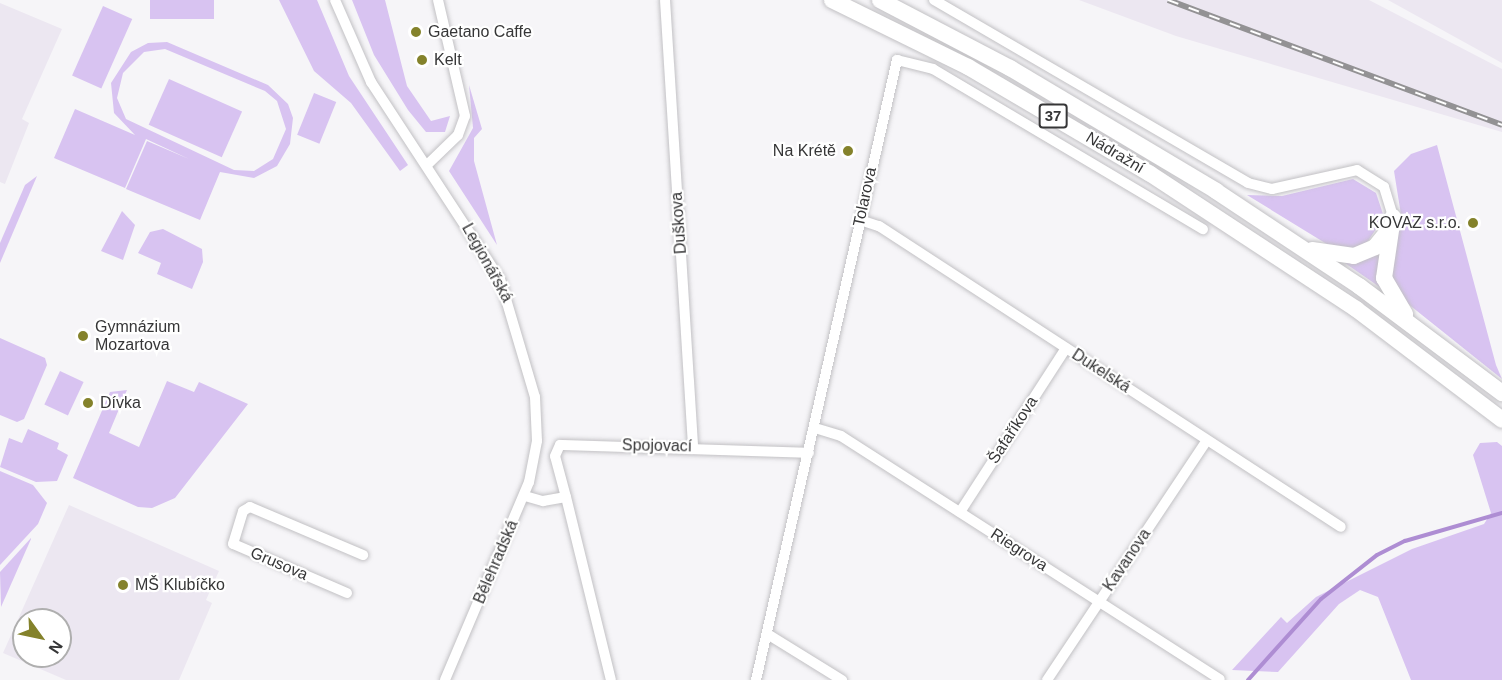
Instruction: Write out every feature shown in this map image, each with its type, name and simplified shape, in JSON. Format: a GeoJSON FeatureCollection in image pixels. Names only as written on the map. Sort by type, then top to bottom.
{"type":"FeatureCollection","features":[{"type":"Feature","properties":{"kind":"main road","name":"Nádražní"},"geometry":{"type":"LineString","coordinates":[[832,0],[1053,116],[1356,309],[1502,420]]}},
{"type":"Feature","properties":{"kind":"main road","name":"Nádražní"},"geometry":{"type":"LineString","coordinates":[[880,0],[1010,68],[1216,191],[1303,248]]}},
{"type":"Feature","properties":{"kind":"main road"},"geometry":{"type":"LineString","coordinates":[[1303,248],[1338,256],[1362,255],[1380,242],[1393,217]]}},
{"type":"Feature","properties":{"kind":"main road"},"geometry":{"type":"LineString","coordinates":[[1393,217],[1384,278],[1414,327]]}},
{"type":"Feature","properties":{"kind":"main road","name":"37"},"geometry":{"type":"LineString","coordinates":[[1303,248],[1502,393]]}},
{"type":"Feature","properties":{"kind":"street","name":"Legionářská"},"geometry":{"type":"LineString","coordinates":[[335,0],[371,82],[492,265],[511,306],[536,397],[537,441]]}},
{"type":"Feature","properties":{"kind":"street"},"geometry":{"type":"LineString","coordinates":[[427,165],[458,135],[465,116],[438,0]]}},
{"type":"Feature","properties":{"kind":"street","name":"Duškova"},"geometry":{"type":"LineString","coordinates":[[665,0],[693,447]]}},
{"type":"Feature","properties":{"kind":"street"},"geometry":{"type":"LineString","coordinates":[[934,0],[1248,183],[1272,189],[1357,170],[1384,186],[1393,217]]}},
{"type":"Feature","properties":{"kind":"street","name":"Tolarova"},"geometry":{"type":"LineString","coordinates":[[756,680],[769,635],[893,67],[903,57],[1009,112],[1203,229]]}},
{"type":"Feature","properties":{"kind":"street","name":"Dukelská"},"geometry":{"type":"LineString","coordinates":[[860,220],[879,226],[1341,527]]}},
{"type":"Feature","properties":{"kind":"street","name":"Šafaříkova"},"geometry":{"type":"LineString","coordinates":[[960,512],[1066,348]]}},
{"type":"Feature","properties":{"kind":"street","name":"Riegrova"},"geometry":{"type":"LineString","coordinates":[[815,429],[841,436],[1220,679]]}},
{"type":"Feature","properties":{"kind":"street","name":"Kavanova"},"geometry":{"type":"LineString","coordinates":[[1047,680],[1207,440]]}},
{"type":"Feature","properties":{"kind":"street","name":"Bělehradská"},"geometry":{"type":"LineString","coordinates":[[446,680],[525,496],[537,441]]}},
{"type":"Feature","properties":{"kind":"street","name":"Spojovací"},"geometry":{"type":"LineString","coordinates":[[566,497],[555,456],[560,445],[693,447],[809,453]]}},
{"type":"Feature","properties":{"kind":"street"},"geometry":{"type":"LineString","coordinates":[[525,496],[543,501],[566,497],[611,680]]}},
{"type":"Feature","properties":{"kind":"street","name":"Grusova"},"geometry":{"type":"LineString","coordinates":[[347,593],[233,544],[243,512],[250,507],[363,555]]}},
{"type":"Feature","properties":{"kind":"street"},"geometry":{"type":"LineString","coordinates":[[769,635],[842,680]]}},
{"type":"Feature","properties":{"kind":"shaded area"},"geometry":{"type":"Polygon","coordinates":[[[150,0],[214,0],[214,19],[150,19],[150,0]]]}},
{"type":"Feature","properties":{"kind":"shaded area"},"geometry":{"type":"Polygon","coordinates":[[[279,0],[317,0],[349,76],[408,165],[400,171],[351,103],[314,71],[279,0]]]}},
{"type":"Feature","properties":{"kind":"shaded area"},"geometry":{"type":"Polygon","coordinates":[[[352,0],[385,0],[407,86],[431,121],[450,116],[445,132],[426,132],[408,110],[374,55],[352,0]]]}},
{"type":"Feature","properties":{"kind":"shaded area"},"geometry":{"type":"Polygon","coordinates":[[[1079,0],[1369,0],[1502,69],[1502,132],[1176,36],[1079,0]]]}},
{"type":"Feature","properties":{"kind":"shaded area"},"geometry":{"type":"Polygon","coordinates":[[[1388,0],[1502,0],[1502,63],[1388,0]]]}},
{"type":"Feature","properties":{"kind":"shaded area"},"geometry":{"type":"Polygon","coordinates":[[[0,3],[62,29],[22,119],[29,123],[5,184],[0,182],[0,3]]]}},
{"type":"Feature","properties":{"kind":"shaded area"},"geometry":{"type":"Polygon","coordinates":[[[103,6],[132,19],[101,88],[72,75],[103,6]]]}},
{"type":"Feature","properties":{"kind":"shaded area"},"geometry":{"type":"Polygon","coordinates":[[[167,42],[268,85],[288,104],[293,118],[290,144],[277,166],[254,178],[220,172],[200,220],[126,189],[147,141],[189,159],[146,139],[125,188],[54,158],[75,109],[135,135],[114,113],[111,83],[131,52],[148,43],[167,42]],[[165,49],[144,52],[123,73],[117,98],[126,119],[234,170],[254,171],[273,159],[286,129],[277,101],[265,91],[165,49]]]}},
{"type":"Feature","properties":{"kind":"shaded area"},"geometry":{"type":"Polygon","coordinates":[[[169,79],[242,112],[222,157],[149,125],[169,79]]]}},
{"type":"Feature","properties":{"kind":"shaded area"},"geometry":{"type":"Polygon","coordinates":[[[469,85],[482,129],[474,138],[474,161],[497,245],[449,171],[473,128],[469,85]]]}},
{"type":"Feature","properties":{"kind":"shaded area"},"geometry":{"type":"Polygon","coordinates":[[[314,93],[336,102],[319,144],[297,135],[314,93]]]}},
{"type":"Feature","properties":{"kind":"shaded area"},"geometry":{"type":"Polygon","coordinates":[[[1437,145],[1496,365],[1502,379],[1407,303],[1388,277],[1401,215],[1394,171],[1411,154],[1437,145]]]}},
{"type":"Feature","properties":{"kind":"shaded area"},"geometry":{"type":"Polygon","coordinates":[[[37,176],[0,263],[0,243],[25,185],[37,176]]]}},
{"type":"Feature","properties":{"kind":"shaded area"},"geometry":{"type":"Polygon","coordinates":[[[1353,179],[1376,193],[1384,217],[1364,247],[1348,251],[1330,246],[1247,195],[1282,196],[1353,179]]]}},
{"type":"Feature","properties":{"kind":"shaded area"},"geometry":{"type":"Polygon","coordinates":[[[122,211],[135,225],[123,260],[101,251],[122,211]]]}},
{"type":"Feature","properties":{"kind":"shaded area"},"geometry":{"type":"Polygon","coordinates":[[[163,229],[202,249],[203,262],[192,289],[157,274],[161,263],[138,253],[150,232],[163,229]]]}},
{"type":"Feature","properties":{"kind":"shaded area"},"geometry":{"type":"Polygon","coordinates":[[[1380,251],[1381,288],[1345,263],[1380,251]]]}},
{"type":"Feature","properties":{"kind":"shaded area"},"geometry":{"type":"Polygon","coordinates":[[[0,338],[45,358],[47,365],[24,419],[17,422],[0,415],[0,338]]]}},
{"type":"Feature","properties":{"kind":"shaded area"},"geometry":{"type":"Polygon","coordinates":[[[60,371],[84,382],[68,416],[44,405],[60,371]]]}},
{"type":"Feature","properties":{"kind":"shaded area"},"geometry":{"type":"Polygon","coordinates":[[[167,381],[194,392],[199,382],[248,404],[175,498],[152,508],[138,507],[73,478],[110,392],[127,390],[109,433],[139,447],[167,381]]]}},
{"type":"Feature","properties":{"kind":"shaded area"},"geometry":{"type":"Polygon","coordinates":[[[28,429],[59,443],[57,449],[68,455],[57,481],[36,482],[0,467],[9,438],[22,443],[28,429]]]}},
{"type":"Feature","properties":{"kind":"shaded area"},"geometry":{"type":"Polygon","coordinates":[[[1497,442],[1502,446],[1502,680],[1411,680],[1378,597],[1360,590],[1339,604],[1278,672],[1232,670],[1281,617],[1287,623],[1316,597],[1412,549],[1484,524],[1491,513],[1473,455],[1480,443],[1497,442]]]}},
{"type":"Feature","properties":{"kind":"shaded area"},"geometry":{"type":"Polygon","coordinates":[[[0,471],[33,485],[47,503],[38,524],[0,565],[0,471]]]}},
{"type":"Feature","properties":{"kind":"shaded area","name":"MŠ Klubíčko"},"geometry":{"type":"Polygon","coordinates":[[[69,505],[219,571],[206,600],[212,603],[179,680],[66,680],[38,668],[72,668],[72,608],[23,608],[69,505]]]}},
{"type":"Feature","properties":{"kind":"shaded area"},"geometry":{"type":"Polygon","coordinates":[[[31,539],[1,607],[0,572],[31,539]]]}},
{"type":"Feature","properties":{"kind":"shaded area","name":"MŠ Klubíčko"},"geometry":{"type":"Polygon","coordinates":[[[12,633],[12,657],[3,653],[12,633]]]}},
{"type":"Feature","properties":{"kind":"waterway"},"geometry":{"type":"LineString","coordinates":[[1248,680],[1321,599],[1377,555],[1405,541],[1502,513]]}},
{"type":"Feature","properties":{"kind":"railway"},"geometry":{"type":"LineString","coordinates":[[1168,0],[1502,125]]}},
{"type":"Feature","properties":{"kind":"place","name":"Gaetano Caffe"},"geometry":{"type":"Point","coordinates":[416,32]}},
{"type":"Feature","properties":{"kind":"place","name":"Kelt"},"geometry":{"type":"Point","coordinates":[422,60]}},
{"type":"Feature","properties":{"kind":"place","name":"Na Krétě"},"geometry":{"type":"Point","coordinates":[848,151]}},
{"type":"Feature","properties":{"kind":"place","name":"KOVAZ s.r.o."},"geometry":{"type":"Point","coordinates":[1473,223]}},
{"type":"Feature","properties":{"kind":"place","name":"Gymnázium Mozartova"},"geometry":{"type":"Point","coordinates":[83,336]}},
{"type":"Feature","properties":{"kind":"place","name":"Dívka"},"geometry":{"type":"Point","coordinates":[88,403]}},
{"type":"Feature","properties":{"kind":"place","name":"MŠ Klubíčko"},"geometry":{"type":"Point","coordinates":[123,585]}}]}
